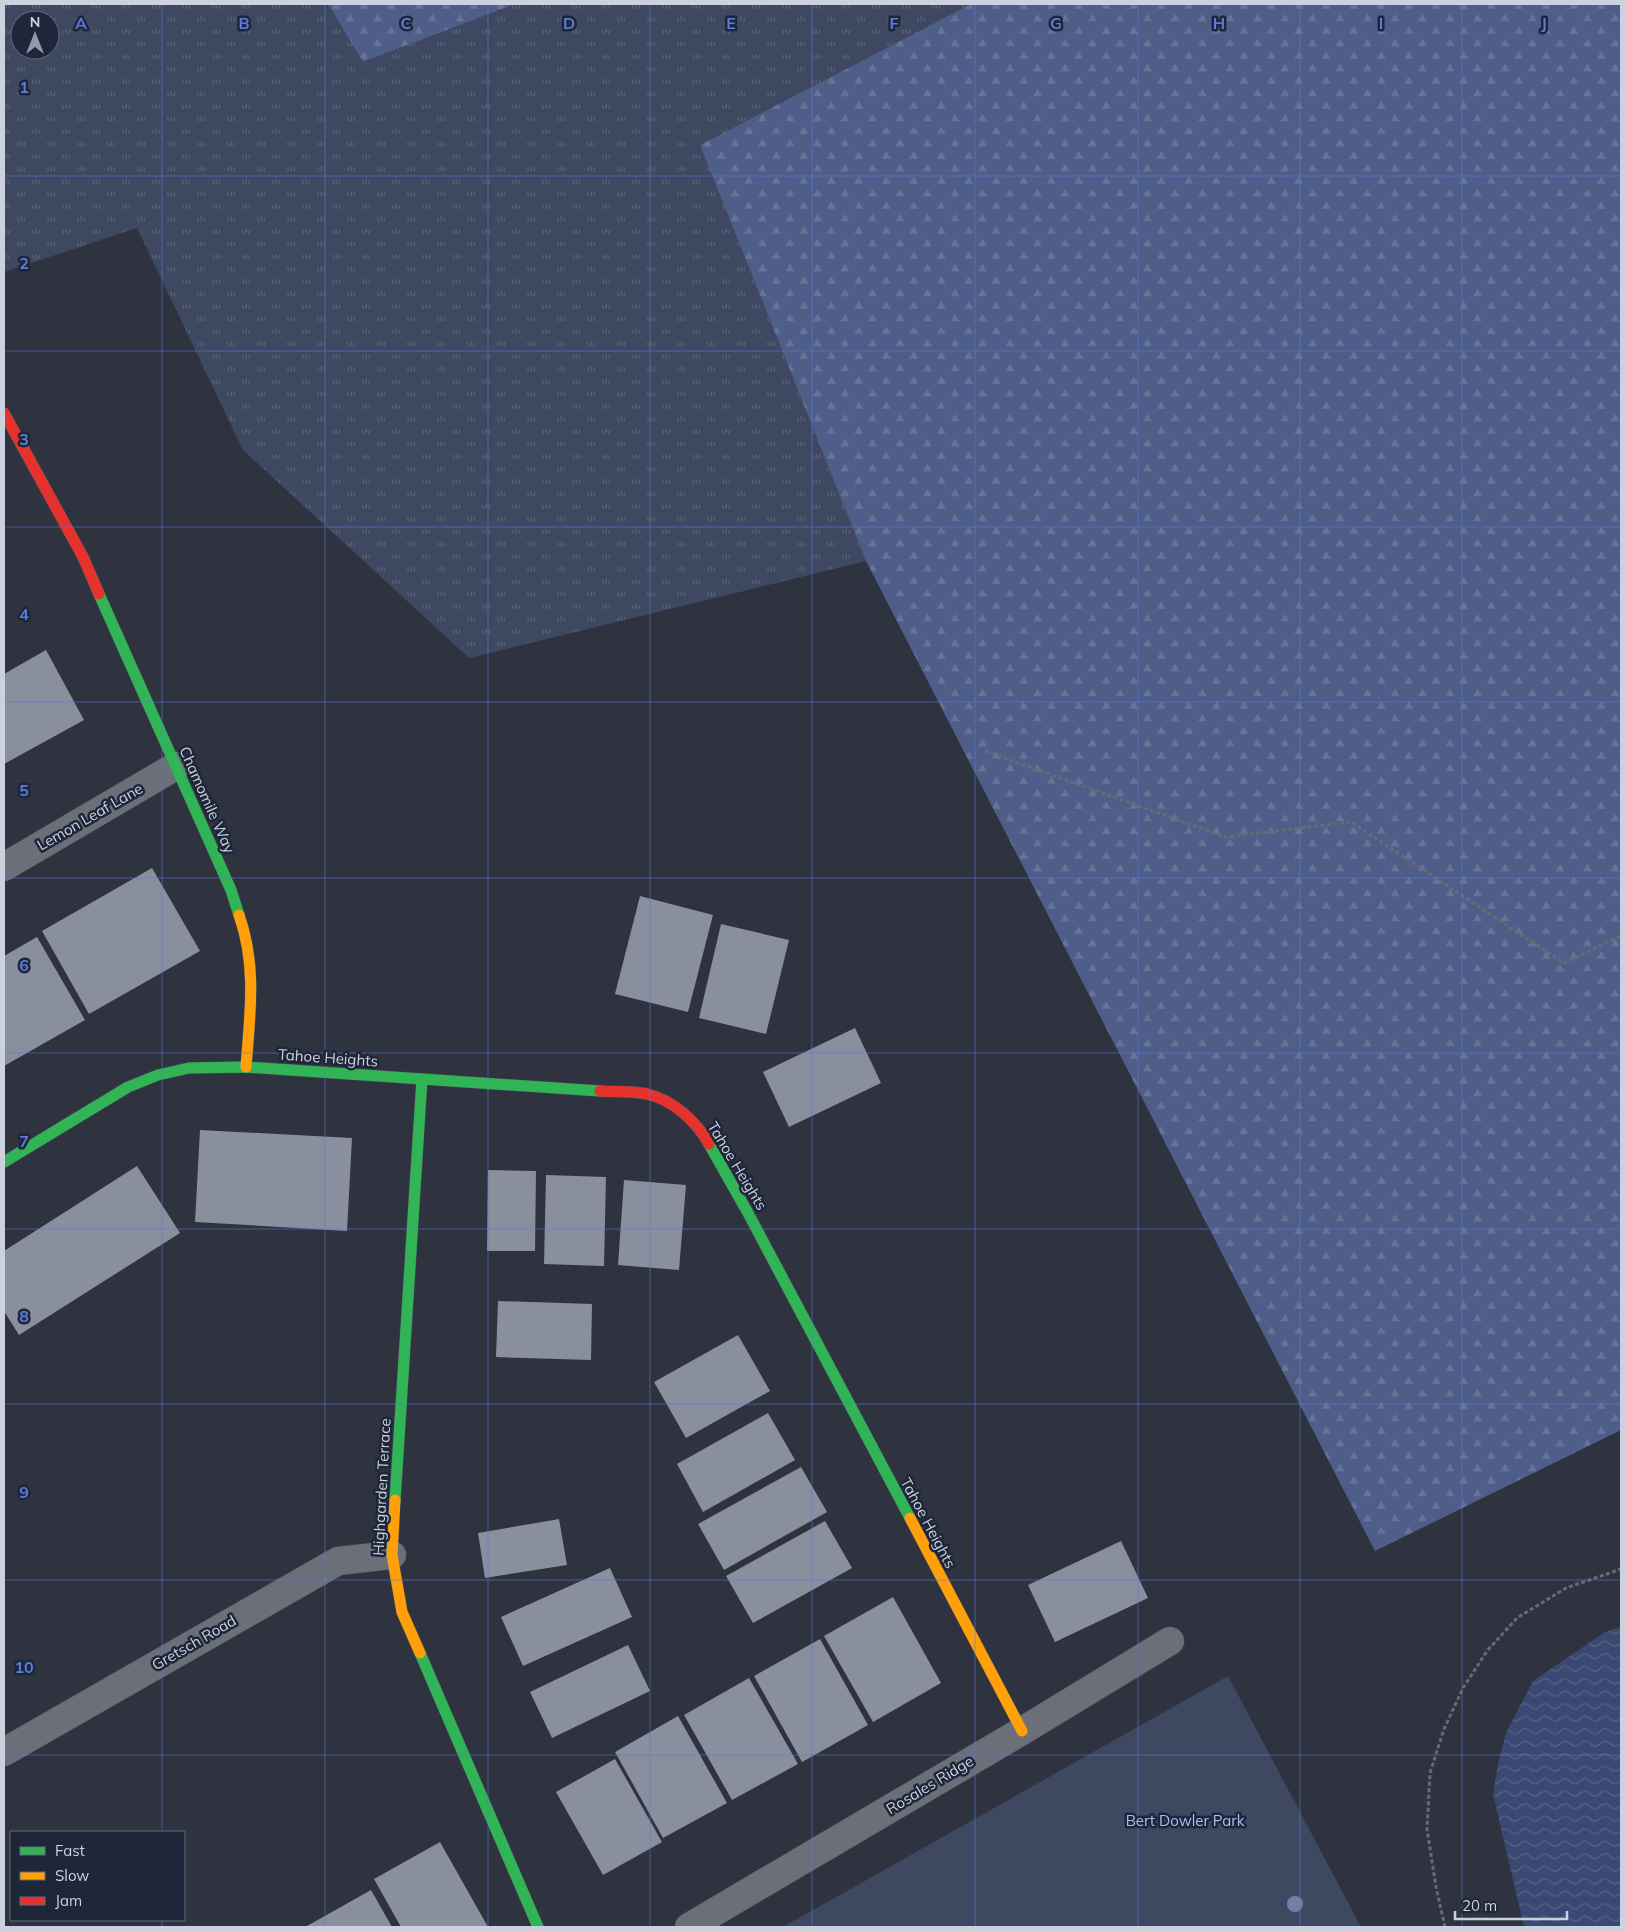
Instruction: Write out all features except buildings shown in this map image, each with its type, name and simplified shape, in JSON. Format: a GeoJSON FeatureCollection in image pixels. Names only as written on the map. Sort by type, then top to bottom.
{"type":"FeatureCollection","features":[{"type":"Feature","properties":{"kind":"street","name":"Chamomile Way"},"geometry":{"type":"LineString","coordinates":[[4,414],[83,557],[230,890],[246,934],[252,986],[246,1067]]}},
{"type":"Feature","properties":{"kind":"street","name":"Lemon Leaf Lane"},"geometry":{"type":"LineString","coordinates":[[4,867],[176,766]]}},
{"type":"Feature","properties":{"kind":"street","name":"Tahoe Heights"},"geometry":{"type":"LineString","coordinates":[[4,1162],[128,1087],[158,1075],[189,1068],[246,1067],[647,1094],[675,1106],[701,1130],[748,1213],[1022,1731]]}},
{"type":"Feature","properties":{"kind":"street","name":"Highgarden Terrace"},"geometry":{"type":"LineString","coordinates":[[422,1079],[392,1555],[402,1612],[538,1927]]}},
{"type":"Feature","properties":{"kind":"street","name":"Gretsch Road"},"geometry":{"type":"LineString","coordinates":[[4,1752],[338,1561],[392,1555]]}},
{"type":"Feature","properties":{"kind":"street","name":"Rosales Ridge"},"geometry":{"type":"LineString","coordinates":[[689,1927],[1022,1731],[1170,1641]]}},
{"type":"Feature","properties":{"kind":"path"},"geometry":{"type":"LineString","coordinates":[[985,751],[1225,837],[1351,822],[1564,963],[1621,936]]}},
{"type":"Feature","properties":{"kind":"path"},"geometry":{"type":"LineString","coordinates":[[1445,1927],[1436,1887],[1427,1829],[1430,1773],[1444,1729],[1463,1688],[1487,1651],[1517,1618],[1566,1588],[1621,1569]]}},
{"type":"Feature","properties":{"kind":"green space"},"geometry":{"type":"Polygon","coordinates":[[[4,4],[328,4],[363,62],[515,4],[971,4],[700,145],[866,561],[469,658],[243,450],[137,228],[4,272],[4,4]]]}},
{"type":"Feature","properties":{"kind":"green space"},"geometry":{"type":"Polygon","coordinates":[[[328,4],[515,4],[363,62],[328,4]]]}},
{"type":"Feature","properties":{"kind":"green space"},"geometry":{"type":"Polygon","coordinates":[[[971,4],[1621,4],[1621,1430],[1375,1551],[866,561],[700,145],[971,4]]]}},
{"type":"Feature","properties":{"kind":"green space","name":"Bert Dowler Park"},"geometry":{"type":"Polygon","coordinates":[[[1228,1676],[1361,1927],[783,1927],[1228,1676]]]}},
{"type":"Feature","properties":{"kind":"water"},"geometry":{"type":"Polygon","coordinates":[[[1621,1627],[1621,1927],[1524,1927],[1493,1794],[1506,1733],[1533,1681],[1605,1632],[1621,1627]]]}},
{"type":"Feature","properties":{"kind":"traffic: fast"},"geometry":{"type":"LineString","coordinates":[[99,594],[231,890],[239,915]]}},
{"type":"Feature","properties":{"kind":"traffic: fast"},"geometry":{"type":"LineString","coordinates":[[4,1162],[128,1087],[158,1075],[189,1068],[246,1067],[600,1091]]}},
{"type":"Feature","properties":{"kind":"traffic: fast"},"geometry":{"type":"LineString","coordinates":[[395,1500],[422,1079]]}},
{"type":"Feature","properties":{"kind":"traffic: fast"},"geometry":{"type":"LineString","coordinates":[[709,1144],[748,1213],[910,1518]]}},
{"type":"Feature","properties":{"kind":"traffic: fast"},"geometry":{"type":"LineString","coordinates":[[420,1653],[538,1927]]}},
{"type":"Feature","properties":{"kind":"traffic: slow"},"geometry":{"type":"LineString","coordinates":[[239,915],[245,934],[251,990],[246,1067]]}},
{"type":"Feature","properties":{"kind":"traffic: slow"},"geometry":{"type":"LineString","coordinates":[[395,1500],[392,1555],[402,1612],[420,1653]]}},
{"type":"Feature","properties":{"kind":"traffic: slow"},"geometry":{"type":"LineString","coordinates":[[910,1518],[1022,1731]]}},
{"type":"Feature","properties":{"kind":"traffic: jam"},"geometry":{"type":"LineString","coordinates":[[4,413],[83,557],[99,594]]}},
{"type":"Feature","properties":{"kind":"traffic: jam"},"geometry":{"type":"LineString","coordinates":[[600,1091],[641,1093],[666,1101],[691,1120],[709,1144]]}}]}
